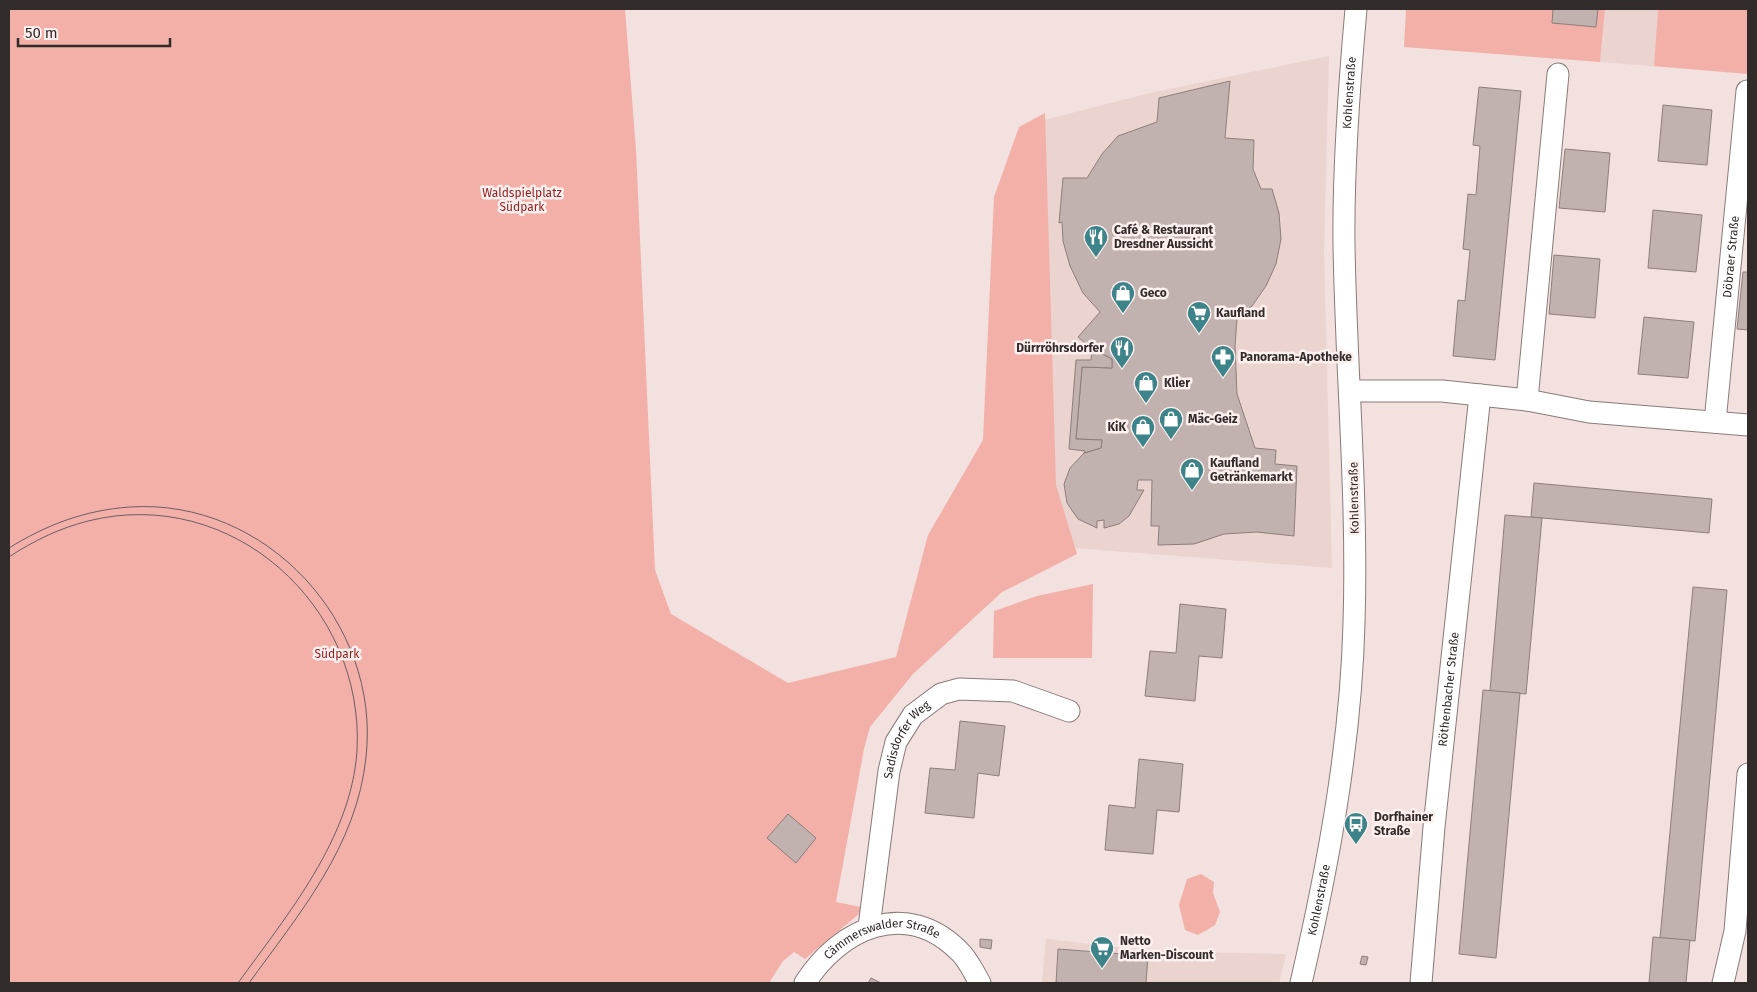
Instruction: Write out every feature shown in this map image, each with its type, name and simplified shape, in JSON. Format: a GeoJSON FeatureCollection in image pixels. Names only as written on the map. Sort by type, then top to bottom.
{"type":"FeatureCollection","features":[{"type":"Feature","properties":{"kind":"street","name":"Kohlenstraße"},"geometry":{"type":"LineString","coordinates":[[1301,983],[1332,824],[1351,673],[1355,617],[1355,505],[1344,200],[1348,90],[1356,9]]}},
{"type":"Feature","properties":{"kind":"street"},"geometry":{"type":"LineString","coordinates":[[1527,400],[1558,74]]}},
{"type":"Feature","properties":{"kind":"street","name":"Döbraer Straße"},"geometry":{"type":"LineString","coordinates":[[1715,422],[1747,91]]}},
{"type":"Feature","properties":{"kind":"street"},"geometry":{"type":"LineString","coordinates":[[1350,391],[1442,392],[1480,395],[1527,400],[1588,412],[1748,425]]}},
{"type":"Feature","properties":{"kind":"street","name":"Röthenbacher Straße"},"geometry":{"type":"LineString","coordinates":[[1421,983],[1434,827],[1480,395]]}},
{"type":"Feature","properties":{"kind":"street","name":"Sadisdorfer Weg"},"geometry":{"type":"LineString","coordinates":[[869,927],[889,771],[896,742],[913,715],[941,694],[959,689],[1014,691],[1070,711]]}},
{"type":"Feature","properties":{"kind":"street"},"geometry":{"type":"LineString","coordinates":[[1723,983],[1735,931],[1748,774]]}},
{"type":"Feature","properties":{"kind":"street","name":"Cämmerswalder Straße"},"geometry":{"type":"LineString","coordinates":[[805,983],[822,961],[845,939],[869,927],[898,922],[937,933],[960,951],[980,983]]}},
{"type":"Feature","properties":{"kind":"shaded area"},"geometry":{"type":"Polygon","coordinates":[[[1605,9],[1748,9],[1748,74],[1600,62],[1605,9]]]}},
{"type":"Feature","properties":{"kind":"shaded area"},"geometry":{"type":"Polygon","coordinates":[[[1329,56],[1324,251],[1332,568],[1047,546],[1044,120],[1150,93],[1329,56]]]}},
{"type":"Feature","properties":{"kind":"shaded area"},"geometry":{"type":"Polygon","coordinates":[[[1046,939],[1153,951],[1286,954],[1279,983],[1042,983],[1046,939]]]}},
{"type":"Feature","properties":{"kind":"green space","name":"Südpark"},"geometry":{"type":"Polygon","coordinates":[[[9,9],[625,9],[636,150],[655,570],[671,614],[788,683],[896,657],[928,535],[983,440],[994,197],[1019,127],[1045,113],[1056,485],[1077,554],[1002,592],[913,674],[870,727],[864,749],[836,902],[861,907],[859,914],[805,959],[794,952],[783,961],[769,983],[9,983],[9,9]]]}},
{"type":"Feature","properties":{"kind":"green space"},"geometry":{"type":"Polygon","coordinates":[[[1406,9],[1605,9],[1600,62],[1404,47],[1406,9]]]}},
{"type":"Feature","properties":{"kind":"green space"},"geometry":{"type":"Polygon","coordinates":[[[1656,9],[1748,9],[1748,74],[1654,66],[1658,11],[1656,9]]]}},
{"type":"Feature","properties":{"kind":"green space"},"geometry":{"type":"Polygon","coordinates":[[[1093,584],[1092,658],[993,658],[994,611],[1037,596],[1093,584]]]}},
{"type":"Feature","properties":{"kind":"green space"},"geometry":{"type":"Polygon","coordinates":[[[1201,874],[1214,882],[1213,893],[1220,912],[1215,925],[1198,935],[1185,930],[1179,905],[1187,879],[1201,874]]]}},
{"type":"Feature","properties":{"kind":"building"},"geometry":{"type":"Polygon","coordinates":[[[1553,9],[1598,9],[1596,27],[1552,23],[1553,9]]]}},
{"type":"Feature","properties":{"kind":"building"},"geometry":{"type":"Polygon","coordinates":[[[1230,81],[1225,138],[1254,140],[1253,169],[1261,189],[1272,189],[1279,213],[1281,239],[1276,264],[1266,286],[1252,306],[1237,318],[1235,346],[1237,394],[1255,448],[1276,450],[1275,464],[1297,466],[1294,536],[1257,532],[1224,534],[1194,544],[1158,545],[1159,526],[1151,526],[1152,480],[1138,480],[1137,490],[1144,490],[1129,516],[1119,524],[1104,528],[1104,520],[1097,521],[1097,528],[1078,519],[1067,503],[1064,484],[1070,468],[1084,453],[1101,448],[1102,440],[1076,439],[1082,367],[1112,368],[1112,359],[1092,349],[1078,337],[1100,312],[1083,293],[1070,266],[1063,241],[1062,222],[1059,223],[1063,178],[1087,178],[1102,154],[1118,136],[1157,122],[1159,98],[1230,81]]]}},
{"type":"Feature","properties":{"kind":"building"},"geometry":{"type":"Polygon","coordinates":[[[1479,87],[1521,91],[1495,360],[1453,356],[1458,300],[1465,301],[1470,250],[1463,249],[1468,194],[1476,195],[1480,146],[1473,145],[1479,87]]]}},
{"type":"Feature","properties":{"kind":"building"},"geometry":{"type":"Polygon","coordinates":[[[1663,105],[1712,110],[1707,165],[1658,161],[1663,105]]]}},
{"type":"Feature","properties":{"kind":"building"},"geometry":{"type":"Polygon","coordinates":[[[1565,149],[1610,153],[1605,212],[1559,208],[1565,149]]]}},
{"type":"Feature","properties":{"kind":"building"},"geometry":{"type":"Polygon","coordinates":[[[1653,210],[1702,215],[1696,272],[1648,268],[1653,210]]]}},
{"type":"Feature","properties":{"kind":"building"},"geometry":{"type":"Polygon","coordinates":[[[1554,255],[1600,259],[1595,318],[1549,314],[1554,255]]]}},
{"type":"Feature","properties":{"kind":"building"},"geometry":{"type":"Polygon","coordinates":[[[1743,272],[1748,272],[1748,330],[1737,329],[1743,272]]]}},
{"type":"Feature","properties":{"kind":"building"},"geometry":{"type":"Polygon","coordinates":[[[1644,317],[1694,322],[1688,378],[1638,374],[1644,317]]]}},
{"type":"Feature","properties":{"kind":"building"},"geometry":{"type":"Polygon","coordinates":[[[1092,349],[1112,359],[1112,368],[1082,367],[1076,439],[1102,440],[1101,448],[1084,453],[1085,451],[1069,449],[1076,360],[1091,360],[1092,349]]]}},
{"type":"Feature","properties":{"kind":"building"},"geometry":{"type":"Polygon","coordinates":[[[1534,483],[1712,499],[1709,533],[1531,517],[1534,483]]]}},
{"type":"Feature","properties":{"kind":"building"},"geometry":{"type":"Polygon","coordinates":[[[1505,515],[1542,518],[1526,694],[1490,691],[1505,515]]]}},
{"type":"Feature","properties":{"kind":"building"},"geometry":{"type":"Polygon","coordinates":[[[1693,587],[1727,590],[1695,941],[1660,938],[1693,587]]]}},
{"type":"Feature","properties":{"kind":"building"},"geometry":{"type":"Polygon","coordinates":[[[1180,604],[1226,609],[1222,658],[1199,656],[1195,701],[1145,696],[1150,651],[1176,653],[1180,604]]]}},
{"type":"Feature","properties":{"kind":"building"},"geometry":{"type":"Polygon","coordinates":[[[1483,690],[1520,693],[1496,958],[1459,954],[1483,690]]]}},
{"type":"Feature","properties":{"kind":"building"},"geometry":{"type":"Polygon","coordinates":[[[960,721],[1005,726],[999,776],[978,773],[974,818],[925,813],[930,768],[955,770],[960,721]]]}},
{"type":"Feature","properties":{"kind":"building"},"geometry":{"type":"Polygon","coordinates":[[[1139,759],[1183,764],[1179,812],[1157,810],[1153,854],[1105,850],[1109,805],[1135,808],[1139,759]]]}},
{"type":"Feature","properties":{"kind":"building"},"geometry":{"type":"Polygon","coordinates":[[[788,814],[816,838],[796,863],[767,838],[788,814]]]}},
{"type":"Feature","properties":{"kind":"building"},"geometry":{"type":"Polygon","coordinates":[[[1653,937],[1690,940],[1686,983],[1649,983],[1653,937]]]}},
{"type":"Feature","properties":{"kind":"building"},"geometry":{"type":"Polygon","coordinates":[[[980,939],[992,940],[991,949],[980,947],[980,939]]]}},
{"type":"Feature","properties":{"kind":"building","name":"Netto Marken-Discount"},"geometry":{"type":"Polygon","coordinates":[[[1058,949],[1148,956],[1146,983],[1056,983],[1058,949]]]}},
{"type":"Feature","properties":{"kind":"building"},"geometry":{"type":"Polygon","coordinates":[[[1362,956],[1368,957],[1366,965],[1360,964],[1362,956]]]}},
{"type":"Feature","properties":{"kind":"building"},"geometry":{"type":"Polygon","coordinates":[[[871,978],[881,983],[868,983],[871,978]]]}},
{"type":"Feature","properties":{"kind":"tram line"},"geometry":{"type":"LineString","coordinates":[[9,548],[37,532],[66,520],[97,511],[130,507],[180,510],[226,523],[268,547],[305,578],[334,617],[355,660],[366,707],[366,757],[360,789],[351,820],[323,878],[306,905],[249,983]]}},
{"type":"Feature","properties":{"kind":"tram line"},"geometry":{"type":"LineString","coordinates":[[9,557],[47,536],[67,527],[88,521],[141,515],[192,521],[239,540],[279,568],[313,605],[339,649],[354,698],[357,751],[352,783],[343,815],[330,845],[296,903],[238,983]]}},
{"type":"Feature","properties":{"kind":"place","name":"Café & Restaurant Dresdner Aussicht"},"geometry":{"type":"Point","coordinates":[1096,258]}},
{"type":"Feature","properties":{"kind":"place","name":"Geco"},"geometry":{"type":"Point","coordinates":[1123,314]}},
{"type":"Feature","properties":{"kind":"place","name":"Kaufland"},"geometry":{"type":"Point","coordinates":[1199,334]}},
{"type":"Feature","properties":{"kind":"place","name":"Dürrröhrsdorfer"},"geometry":{"type":"Point","coordinates":[1122,369]}},
{"type":"Feature","properties":{"kind":"place","name":"Panorama-Apotheke"},"geometry":{"type":"Point","coordinates":[1223,378]}},
{"type":"Feature","properties":{"kind":"place","name":"Klier"},"geometry":{"type":"Point","coordinates":[1146,404]}},
{"type":"Feature","properties":{"kind":"place","name":"Mäc-Geiz"},"geometry":{"type":"Point","coordinates":[1171,440]}},
{"type":"Feature","properties":{"kind":"place","name":"KiK"},"geometry":{"type":"Point","coordinates":[1143,448]}},
{"type":"Feature","properties":{"kind":"place","name":"Kaufland Getränkemarkt"},"geometry":{"type":"Point","coordinates":[1192,491]}},
{"type":"Feature","properties":{"kind":"place","name":"Dorfhainer Straße"},"geometry":{"type":"Point","coordinates":[1356,845]}},
{"type":"Feature","properties":{"kind":"place","name":"Netto Marken-Discount"},"geometry":{"type":"Point","coordinates":[1102,969]}},
{"type":"Feature","properties":{"kind":"park label","name":"Waldspielplatz Südpark"},"geometry":{"type":"Point","coordinates":[522,200]}}]}
